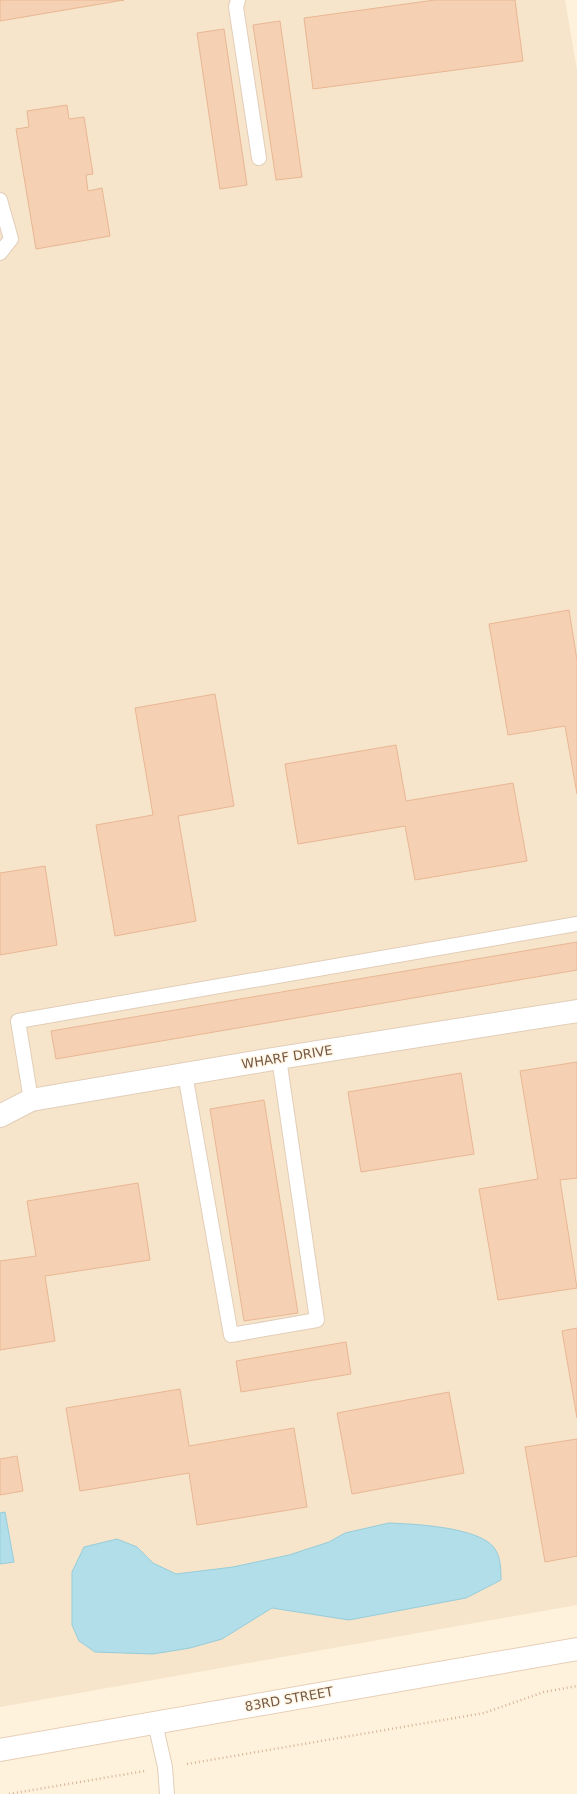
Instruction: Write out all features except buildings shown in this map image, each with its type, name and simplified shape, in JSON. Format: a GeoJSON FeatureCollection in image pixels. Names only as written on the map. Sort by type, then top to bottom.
{"type":"FeatureCollection","features":[{"type":"Feature","properties":{"kind":"street","name":"WHARF DRIVE"},"geometry":{"type":"LineString","coordinates":[[0,1116],[31,1100],[279,1058],[577,1011]]}},
{"type":"Feature","properties":{"kind":"street","name":"83RD STREET"},"geometry":{"type":"LineString","coordinates":[[0,1750],[577,1649]]}},
{"type":"Feature","properties":{"kind":"lane"},"geometry":{"type":"LineString","coordinates":[[238,0],[236,6],[259,158]]}},
{"type":"Feature","properties":{"kind":"lane"},"geometry":{"type":"LineString","coordinates":[[0,200],[11,239],[0,253]]}},
{"type":"Feature","properties":{"kind":"lane"},"geometry":{"type":"LineString","coordinates":[[31,1100],[18,1021],[577,924]]}},
{"type":"Feature","properties":{"kind":"lane"},"geometry":{"type":"LineString","coordinates":[[185,1074],[232,1335],[239,1334],[317,1320],[279,1058]]}},
{"type":"Feature","properties":{"kind":"lane"},"geometry":{"type":"LineString","coordinates":[[155,1723],[165,1767],[167,1794]]}},
{"type":"Feature","properties":{"kind":"path"},"geometry":{"type":"LineString","coordinates":[[9,1794],[484,1712],[544,1692],[577,1686]]}},
{"type":"Feature","properties":{"kind":"shaded area"},"geometry":{"type":"Polygon","coordinates":[[[0,0],[565,0],[577,70],[577,1605],[0,1707],[0,0]]]}},
{"type":"Feature","properties":{"kind":"water"},"geometry":{"type":"Polygon","coordinates":[[[5,1512],[14,1562],[0,1564],[0,1513],[5,1512]]]}},
{"type":"Feature","properties":{"kind":"water"},"geometry":{"type":"Polygon","coordinates":[[[389,1523],[446,1528],[462,1531],[476,1536],[487,1542],[495,1549],[500,1564],[501,1580],[466,1598],[349,1620],[272,1608],[222,1639],[190,1648],[153,1654],[95,1652],[79,1641],[72,1625],[72,1572],[84,1547],[117,1539],[137,1547],[153,1563],[176,1574],[233,1567],[289,1555],[329,1542],[345,1533],[389,1523]]]}}]}
